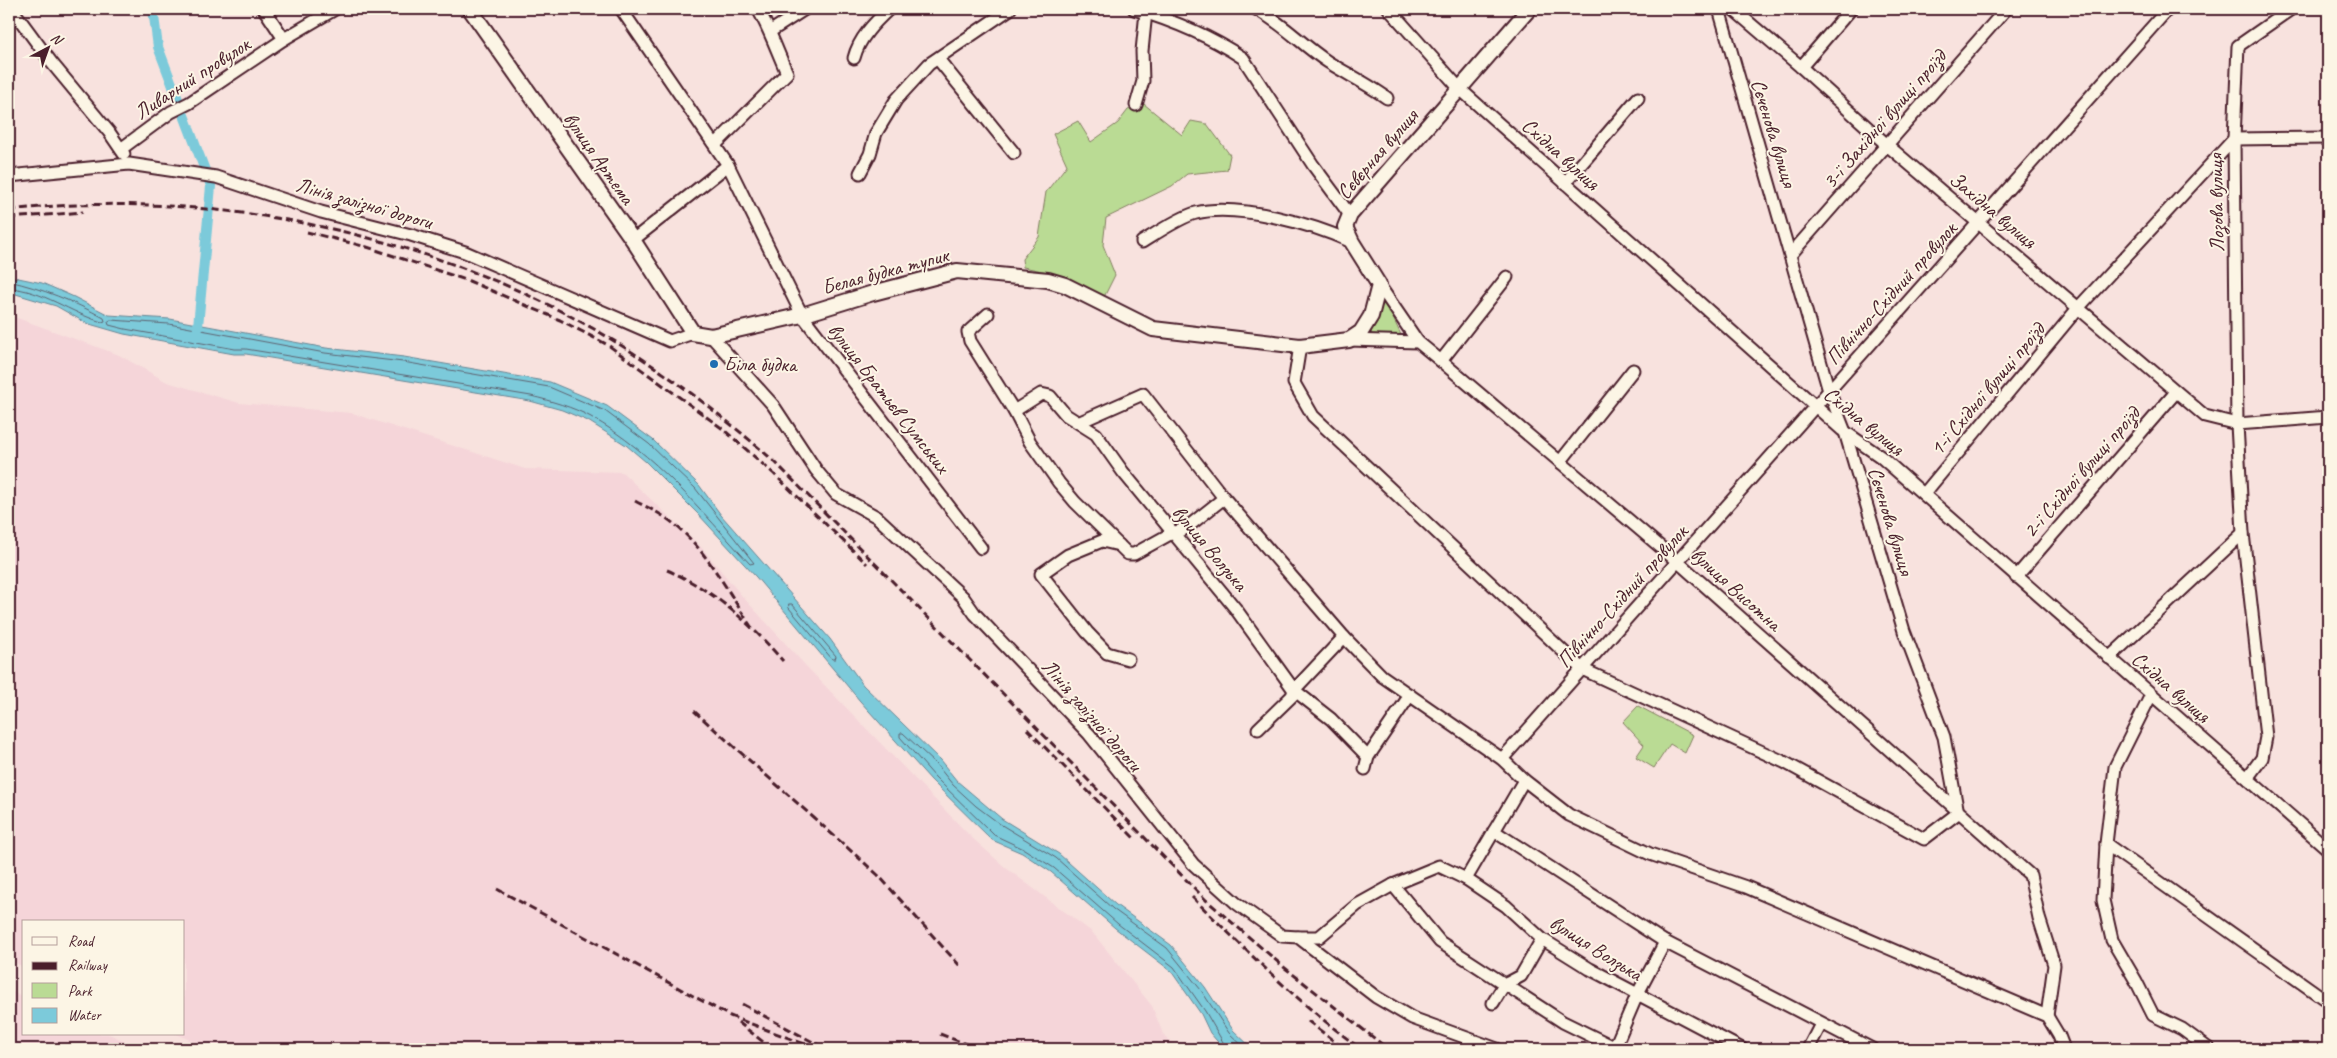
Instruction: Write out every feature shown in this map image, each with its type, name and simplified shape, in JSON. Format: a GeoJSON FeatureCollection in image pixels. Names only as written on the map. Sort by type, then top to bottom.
{"type":"FeatureCollection","features":[{"type":"Feature","properties":{"kind":"street"},"geometry":{"type":"LineString","coordinates":[[12,9],[51,62],[121,148],[129,164]]}},
{"type":"Feature","properties":{"kind":"street","name":"Ливарний провулок"},"geometry":{"type":"LineString","coordinates":[[264,9],[284,40]]}},
{"type":"Feature","properties":{"kind":"street","name":"Ливарний провулок"},"geometry":{"type":"LineString","coordinates":[[121,148],[171,112],[189,103],[284,40],[335,9]]}},
{"type":"Feature","properties":{"kind":"street","name":"вулиця Артема"},"geometry":{"type":"LineString","coordinates":[[470,9],[633,240],[693,333]]}},
{"type":"Feature","properties":{"kind":"street","name":"вулиця Братьєв Сумських"},"geometry":{"type":"LineString","coordinates":[[622,9],[728,166],[802,315],[981,548]]}},
{"type":"Feature","properties":{"kind":"street"},"geometry":{"type":"LineString","coordinates":[[715,145],[787,72],[772,42],[771,31],[758,9]]}},
{"type":"Feature","properties":{"kind":"street"},"geometry":{"type":"LineString","coordinates":[[771,31],[805,9]]}},
{"type":"Feature","properties":{"kind":"street"},"geometry":{"type":"LineString","coordinates":[[854,58],[856,48],[874,23],[889,9]]}},
{"type":"Feature","properties":{"kind":"street"},"geometry":{"type":"LineString","coordinates":[[860,173],[870,154],[876,132],[896,100],[929,64],[1010,9]]}},
{"type":"Feature","properties":{"kind":"street"},"geometry":{"type":"LineString","coordinates":[[1134,9],[1146,12],[1226,46],[1243,58],[1313,165],[1350,214]]}},
{"type":"Feature","properties":{"kind":"street"},"geometry":{"type":"LineString","coordinates":[[1256,9],[1274,18],[1327,61],[1368,83],[1387,98]]}},
{"type":"Feature","properties":{"kind":"street","name":"Східна вулиця"},"geometry":{"type":"LineString","coordinates":[[1390,9],[1460,89],[1815,406],[1845,432],[1881,457],[1924,494],[2016,577],[2248,777],[2328,849]]}},
{"type":"Feature","properties":{"kind":"street","name":"Сєвєрная вулиця"},"geometry":{"type":"LineString","coordinates":[[1378,284],[1345,227],[1350,214],[1529,9]]}},
{"type":"Feature","properties":{"kind":"street","name":"Сєченова вулиця"},"geometry":{"type":"LineString","coordinates":[[1719,9],[1829,391],[1845,432],[1904,631],[1944,737],[1958,813]]}},
{"type":"Feature","properties":{"kind":"street","name":"Західна вулиця"},"geometry":{"type":"LineString","coordinates":[[1734,9],[1802,66],[1886,145],[1979,222],[2205,416],[2237,424],[2328,417]]}},
{"type":"Feature","properties":{"kind":"street"},"geometry":{"type":"LineString","coordinates":[[1802,66],[1851,9]]}},
{"type":"Feature","properties":{"kind":"street","name":"3-ї Західної вулиці проїзд"},"geometry":{"type":"LineString","coordinates":[[1791,254],[2006,9]]}},
{"type":"Feature","properties":{"kind":"street","name":"Північно-Східний провулок"},"geometry":{"type":"LineString","coordinates":[[1502,759],[2168,9]]}},
{"type":"Feature","properties":{"kind":"street","name":"Лозова вулиця"},"geometry":{"type":"LineString","coordinates":[[2248,777],[2262,758],[2266,737],[2243,533],[2237,424],[2234,139],[2238,46],[2290,9]]}},
{"type":"Feature","properties":{"kind":"street"},"geometry":{"type":"LineString","coordinates":[[1136,105],[1143,81],[1142,51],[1146,12]]}},
{"type":"Feature","properties":{"kind":"street"},"geometry":{"type":"LineString","coordinates":[[938,59],[1014,153]]}},
{"type":"Feature","properties":{"kind":"street"},"geometry":{"type":"LineString","coordinates":[[1565,183],[1638,98]]}},
{"type":"Feature","properties":{"kind":"street"},"geometry":{"type":"LineString","coordinates":[[2234,139],[2328,138]]}},
{"type":"Feature","properties":{"kind":"street","name":"1-ї Східної вулиці проїзд"},"geometry":{"type":"LineString","coordinates":[[1924,494],[2079,307],[2234,139]]}},
{"type":"Feature","properties":{"kind":"street","name":"Лінія залізної дороги"},"geometry":{"type":"LineString","coordinates":[[9,176],[129,164],[194,172],[216,177],[321,212],[411,235],[465,252],[670,341],[693,333]]}},
{"type":"Feature","properties":{"kind":"street"},"geometry":{"type":"LineString","coordinates":[[633,240],[728,166]]}},
{"type":"Feature","properties":{"kind":"street"},"geometry":{"type":"LineString","coordinates":[[1142,242],[1195,213],[1245,211],[1330,232],[1352,242]]}},
{"type":"Feature","properties":{"kind":"street","name":"Белая будка тупик"},"geometry":{"type":"LineString","coordinates":[[693,333],[711,336],[802,315],[872,293],[957,271],[1034,277],[1064,285],[1153,329],[1300,346],[1349,340]]}},
{"type":"Feature","properties":{"kind":"street"},"geometry":{"type":"LineString","coordinates":[[1441,360],[1507,277]]}},
{"type":"Feature","properties":{"kind":"street"},"geometry":{"type":"LineString","coordinates":[[1349,340],[1361,332],[1371,316],[1378,284]]}},
{"type":"Feature","properties":{"kind":"street","name":"вулиця Висотна"},"geometry":{"type":"LineString","coordinates":[[1378,284],[1418,342],[1677,562],[2030,875],[2039,918],[2054,965],[2047,1016]]}},
{"type":"Feature","properties":{"kind":"street"},"geometry":{"type":"LineString","coordinates":[[988,314],[968,332],[970,341],[1014,410],[1030,442],[1059,483],[1128,554],[1134,554],[1172,533],[1185,529],[1224,498]]}},
{"type":"Feature","properties":{"kind":"street","name":"Лінія залізної дороги"},"geometry":{"type":"LineString","coordinates":[[711,336],[773,405],[816,470],[836,494],[877,517],[962,596],[975,614],[1089,734],[1192,864],[1236,903],[1282,936],[1298,937],[1376,997],[1412,1018],[1497,1049]]}},
{"type":"Feature","properties":{"kind":"street"},"geometry":{"type":"LineString","coordinates":[[1349,340],[1418,342]]}},
{"type":"Feature","properties":{"kind":"street"},"geometry":{"type":"LineString","coordinates":[[1300,346],[1294,383],[1313,416],[1582,670],[1784,762],[1924,839],[1958,813]]}},
{"type":"Feature","properties":{"kind":"street"},"geometry":{"type":"LineString","coordinates":[[1560,462],[1633,370]]}},
{"type":"Feature","properties":{"kind":"street","name":"2-ї Східної вулиці проїзд"},"geometry":{"type":"LineString","coordinates":[[2016,577],[2176,392]]}},
{"type":"Feature","properties":{"kind":"street","name":"вулиця Волзька"},"geometry":{"type":"LineString","coordinates":[[1014,410],[1041,394],[1050,396],[1066,415],[1080,422],[1096,434],[1123,472],[1235,608],[1294,690],[1331,719],[1368,757]]}},
{"type":"Feature","properties":{"kind":"street"},"geometry":{"type":"LineString","coordinates":[[1080,422],[1143,394],[1224,498],[1344,637],[1382,676],[1502,759],[1524,780],[1569,815],[1607,835],[1650,854],[1746,887],[2047,1016],[2059,1036],[2064,1049]]}},
{"type":"Feature","properties":{"kind":"street"},"geometry":{"type":"LineString","coordinates":[[2109,658],[2243,533]]}},
{"type":"Feature","properties":{"kind":"street"},"geometry":{"type":"LineString","coordinates":[[1121,545],[1102,541],[1068,555],[1041,574],[1087,632],[1107,653],[1128,659]]}},
{"type":"Feature","properties":{"kind":"street"},"geometry":{"type":"LineString","coordinates":[[1258,729],[1292,696],[1294,690],[1344,637]]}},
{"type":"Feature","properties":{"kind":"street"},"geometry":{"type":"LineString","coordinates":[[1365,768],[1368,757],[1410,695]]}},
{"type":"Feature","properties":{"kind":"street"},"geometry":{"type":"LineString","coordinates":[[2151,695],[2115,767],[2106,844],[2103,900],[2112,940],[2153,1015],[2182,1029],[2210,1049]]}},
{"type":"Feature","properties":{"kind":"street"},"geometry":{"type":"LineString","coordinates":[[1466,879],[1524,780]]}},
{"type":"Feature","properties":{"kind":"street"},"geometry":{"type":"LineString","coordinates":[[1494,830],[1665,942],[1872,1049]]}},
{"type":"Feature","properties":{"kind":"street"},"geometry":{"type":"LineString","coordinates":[[2106,844],[2323,998],[2328,998]]}},
{"type":"Feature","properties":{"kind":"street","name":"вулиця Волзька"},"geometry":{"type":"LineString","coordinates":[[1393,885],[1439,866],[1466,879],[1506,906],[1542,939],[1637,995],[1742,1049]]}},
{"type":"Feature","properties":{"kind":"street"},"geometry":{"type":"LineString","coordinates":[[1298,937],[1319,937],[1357,905],[1393,885],[1440,942],[1563,1022],[1615,1049],[1637,995],[1665,942]]}},
{"type":"Feature","properties":{"kind":"street"},"geometry":{"type":"LineString","coordinates":[[1493,1003],[1504,985],[1521,976],[1542,939]]}},
{"type":"Feature","properties":{"kind":"street"},"geometry":{"type":"LineString","coordinates":[[1808,1049],[1821,1024]]}},
{"type":"Feature","properties":{"kind":"shaded area"},"geometry":{"type":"Polygon","coordinates":[[[9,315],[119,355],[167,382],[239,403],[351,413],[525,469],[622,472],[702,548],[742,596],[805,665],[970,836],[1006,868],[1092,932],[1152,1006],[1163,1034],[1179,1049],[210,1049],[181,1036],[185,1036],[185,920],[22,920],[22,966],[9,960],[9,315]]]}},
{"type":"Feature","properties":{"kind":"shaded area"},"geometry":{"type":"Polygon","coordinates":[[[9,990],[22,996],[22,1036],[114,1036],[143,1049],[9,1049],[9,990]]]}},
{"type":"Feature","properties":{"kind":"green space"},"geometry":{"type":"Polygon","coordinates":[[[1144,104],[1182,135],[1191,121],[1207,124],[1230,155],[1227,170],[1187,174],[1172,186],[1106,218],[1103,245],[1115,275],[1104,297],[1052,273],[1023,267],[1022,259],[1039,237],[1046,192],[1067,165],[1053,134],[1078,121],[1091,142],[1118,123],[1128,110],[1144,104]]]}},
{"type":"Feature","properties":{"kind":"green space"},"geometry":{"type":"Polygon","coordinates":[[[1383,304],[1387,305],[1401,335],[1399,337],[1372,335],[1371,331],[1383,304]]]}},
{"type":"Feature","properties":{"kind":"green space"},"geometry":{"type":"Polygon","coordinates":[[[1638,706],[1693,735],[1685,753],[1670,744],[1654,768],[1636,757],[1644,745],[1623,722],[1638,706]]]}},
{"type":"Feature","properties":{"kind":"water"},"geometry":{"type":"Polygon","coordinates":[[[9,276],[42,283],[109,315],[170,319],[326,348],[404,357],[550,382],[607,406],[653,440],[699,485],[721,515],[830,639],[863,685],[940,760],[957,781],[1002,819],[1059,854],[1116,905],[1171,945],[1205,987],[1233,1030],[1253,1049],[1224,1049],[1210,1033],[1201,1014],[1171,971],[1115,928],[1051,872],[1022,853],[992,840],[931,780],[860,701],[756,577],[698,514],[646,462],[626,445],[588,421],[562,410],[530,401],[246,354],[234,354],[124,334],[86,323],[56,306],[9,292],[9,276]]]}},
{"type":"Feature","properties":{"kind":"waterway"},"geometry":{"type":"LineString","coordinates":[[153,9],[158,47],[211,186],[197,337]]}},
{"type":"Feature","properties":{"kind":"railway"},"geometry":{"type":"LineString","coordinates":[[9,210],[84,205],[160,206],[235,212],[311,225],[385,242],[457,266],[527,295],[594,329],[666,375],[733,426],[776,463],[1206,900],[1285,968],[1388,1049]]}},
{"type":"Feature","properties":{"kind":"railway"},"geometry":{"type":"LineString","coordinates":[[9,218],[83,212]]}},
{"type":"Feature","properties":{"kind":"railway"},"geometry":{"type":"LineString","coordinates":[[307,232],[367,247],[469,281],[560,320],[608,345],[723,429],[774,474],[867,564]]}},
{"type":"Feature","properties":{"kind":"railway"},"geometry":{"type":"LineString","coordinates":[[635,501],[663,516],[690,539],[713,567],[752,628]]}},
{"type":"Feature","properties":{"kind":"railway"},"geometry":{"type":"LineString","coordinates":[[667,570],[700,587],[716,598],[758,634],[783,661]]}},
{"type":"Feature","properties":{"kind":"railway"},"geometry":{"type":"LineString","coordinates":[[694,711],[878,875],[960,966]]}},
{"type":"Feature","properties":{"kind":"railway"},"geometry":{"type":"LineString","coordinates":[[1027,729],[1134,838]]}},
{"type":"Feature","properties":{"kind":"railway"},"geometry":{"type":"LineString","coordinates":[[497,889],[730,1016],[818,1049]]}},
{"type":"Feature","properties":{"kind":"railway"},"geometry":{"type":"LineString","coordinates":[[1192,897],[1253,957],[1316,1014],[1361,1049]]}},
{"type":"Feature","properties":{"kind":"railway"},"geometry":{"type":"LineString","coordinates":[[742,1004],[826,1049]]}},
{"type":"Feature","properties":{"kind":"railway"},"geometry":{"type":"LineString","coordinates":[[1308,1021],[1344,1049]]}},
{"type":"Feature","properties":{"kind":"railway"},"geometry":{"type":"LineString","coordinates":[[738,1022],[772,1049]]}},
{"type":"Feature","properties":{"kind":"railway"},"geometry":{"type":"LineString","coordinates":[[940,1034],[979,1049]]}},
{"type":"Feature","properties":{"kind":"place","name":"Біла будка"},"geometry":{"type":"Point","coordinates":[714,364]}}]}
